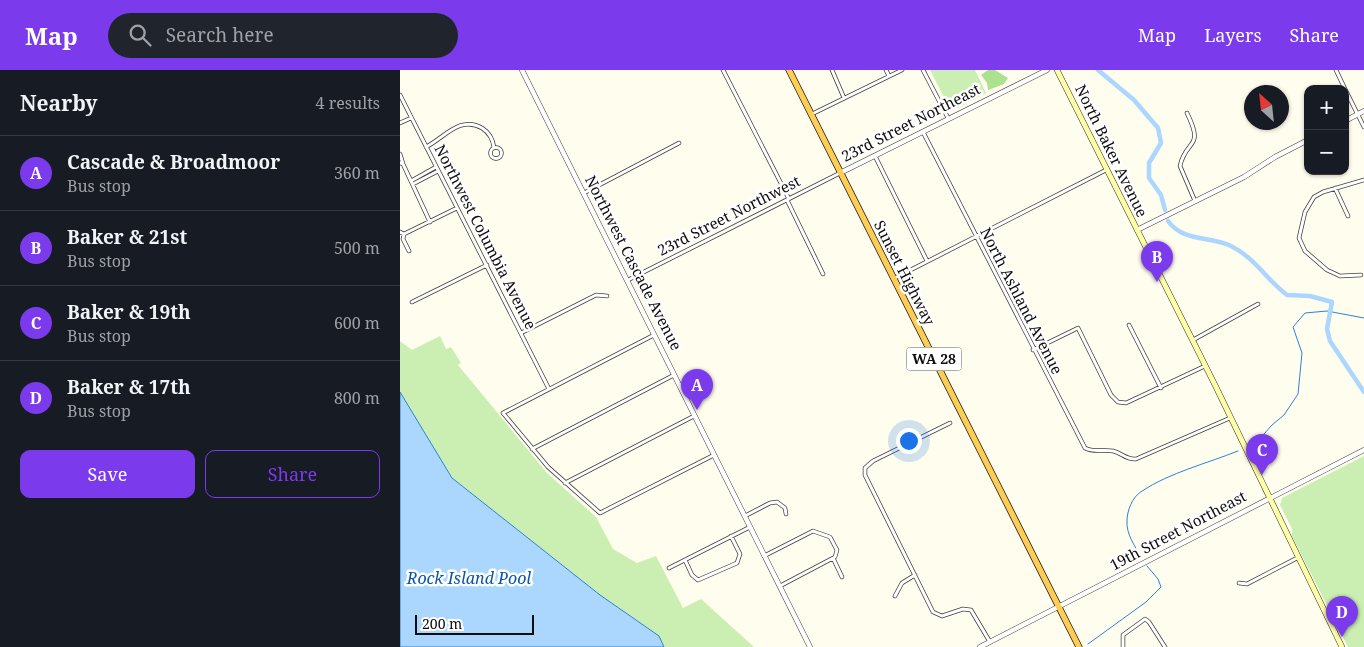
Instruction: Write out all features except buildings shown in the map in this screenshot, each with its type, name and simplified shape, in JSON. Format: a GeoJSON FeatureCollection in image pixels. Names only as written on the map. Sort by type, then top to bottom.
{"type":"FeatureCollection","features":[{"type":"Feature","properties":{"kind":"highway","name":"Sunset Highway"},"geometry":{"type":"LineString","coordinates":[[789,70],[1058,609],[1079,647]]}},
{"type":"Feature","properties":{"kind":"main road","name":"North Baker Avenue"},"geometry":{"type":"LineString","coordinates":[[1057,70],[1300,557],[1342,647]]}},
{"type":"Feature","properties":{"kind":"street","name":"Northwest Cascade Avenue"},"geometry":{"type":"LineString","coordinates":[[522,70],[810,647]]}},
{"type":"Feature","properties":{"kind":"street"},"geometry":{"type":"LineString","coordinates":[[723,70],[788,199],[823,274]]}},
{"type":"Feature","properties":{"kind":"street"},"geometry":{"type":"LineString","coordinates":[[832,70],[844,98]]}},
{"type":"Feature","properties":{"kind":"street"},"geometry":{"type":"LineString","coordinates":[[886,70],[889,76]]}},
{"type":"Feature","properties":{"kind":"street"},"geometry":{"type":"LineString","coordinates":[[811,114],[902,70]]}},
{"type":"Feature","properties":{"kind":"street"},"geometry":{"type":"LineString","coordinates":[[924,70],[948,118]]}},
{"type":"Feature","properties":{"kind":"street","name":"23rd Street Northeast"},"geometry":{"type":"LineString","coordinates":[[840,173],[1048,70]]}},
{"type":"Feature","properties":{"kind":"street"},"geometry":{"type":"LineString","coordinates":[[1336,70],[1343,85]]}},
{"type":"Feature","properties":{"kind":"street","name":"Northwest Columbia Avenue"},"geometry":{"type":"LineString","coordinates":[[400,95],[549,390]]}},
{"type":"Feature","properties":{"kind":"street"},"geometry":{"type":"LineString","coordinates":[[1349,97],[1364,127]]}},
{"type":"Feature","properties":{"kind":"street"},"geometry":{"type":"LineString","coordinates":[[1349,119],[1364,111]]}},
{"type":"Feature","properties":{"kind":"street"},"geometry":{"type":"LineString","coordinates":[[1187,113],[1195,129],[1196,139],[1180,166],[1195,201]]}},
{"type":"Feature","properties":{"kind":"street"},"geometry":{"type":"LineString","coordinates":[[400,123],[411,118]]}},
{"type":"Feature","properties":{"kind":"street"},"geometry":{"type":"LineString","coordinates":[[426,147],[437,141],[451,129],[467,124],[480,127],[487,132],[492,138],[494,148]]}},
{"type":"Feature","properties":{"kind":"street","name":"North Ashland Avenue"},"geometry":{"type":"LineString","coordinates":[[923,132],[1081,444],[1090,450],[1113,451],[1131,460],[1142,458],[1230,418]]}},
{"type":"Feature","properties":{"kind":"street"},"geometry":{"type":"LineString","coordinates":[[583,194],[679,142]]}},
{"type":"Feature","properties":{"kind":"street"},"geometry":{"type":"LineString","coordinates":[[1136,230],[1244,177],[1275,157],[1304,142]]}},
{"type":"Feature","properties":{"kind":"street"},"geometry":{"type":"LineString","coordinates":[[400,154],[401,164],[412,182],[430,222]]}},
{"type":"Feature","properties":{"kind":"street"},"geometry":{"type":"LineString","coordinates":[[875,156],[928,261]]}},
{"type":"Feature","properties":{"kind":"street"},"geometry":{"type":"LineString","coordinates":[[412,182],[437,169]]}},
{"type":"Feature","properties":{"kind":"street"},"geometry":{"type":"LineString","coordinates":[[894,279],[1106,170]]}},
{"type":"Feature","properties":{"kind":"street","name":"23rd Street Northwest"},"geometry":{"type":"LineString","coordinates":[[628,280],[840,173]]}},
{"type":"Feature","properties":{"kind":"street"},"geometry":{"type":"LineString","coordinates":[[1361,275],[1335,275],[1314,260],[1301,245],[1300,229],[1309,203],[1314,197],[1335,188],[1364,180]]}},
{"type":"Feature","properties":{"kind":"street"},"geometry":{"type":"LineString","coordinates":[[1335,188],[1348,216]]}},
{"type":"Feature","properties":{"kind":"street"},"geometry":{"type":"LineString","coordinates":[[409,251],[403,240],[402,233],[430,222],[457,208]]}},
{"type":"Feature","properties":{"kind":"street"},"geometry":{"type":"LineString","coordinates":[[412,302],[487,265]]}},
{"type":"Feature","properties":{"kind":"street"},"geometry":{"type":"LineString","coordinates":[[521,333],[596,295],[606,296]]}},
{"type":"Feature","properties":{"kind":"street"},"geometry":{"type":"LineString","coordinates":[[1192,340],[1258,304]]}},
{"type":"Feature","properties":{"kind":"street"},"geometry":{"type":"LineString","coordinates":[[1129,325],[1161,388]]}},
{"type":"Feature","properties":{"kind":"street"},"geometry":{"type":"LineString","coordinates":[[1033,350],[1078,328],[1111,395],[1118,402],[1126,403],[1205,366]]}},
{"type":"Feature","properties":{"kind":"street"},"geometry":{"type":"LineString","coordinates":[[655,334],[504,413],[532,449],[565,483],[600,514],[714,455]]}},
{"type":"Feature","properties":{"kind":"street"},"geometry":{"type":"LineString","coordinates":[[532,449],[675,375]]}},
{"type":"Feature","properties":{"kind":"street"},"geometry":{"type":"LineString","coordinates":[[565,483],[695,416]]}},
{"type":"Feature","properties":{"kind":"street"},"geometry":{"type":"LineString","coordinates":[[950,423],[867,465],[864,472],[935,614],[942,616],[963,609],[971,610],[990,642]]}},
{"type":"Feature","properties":{"kind":"street","name":"19th Street Northeast"},"geometry":{"type":"LineString","coordinates":[[980,647],[1058,609],[1270,497],[1364,450]]}},
{"type":"Feature","properties":{"kind":"street"},"geometry":{"type":"LineString","coordinates":[[744,516],[770,503],[777,502],[784,508],[786,514]]}},
{"type":"Feature","properties":{"kind":"street"},"geometry":{"type":"LineString","coordinates":[[669,568],[750,527]]}},
{"type":"Feature","properties":{"kind":"street"},"geometry":{"type":"LineString","coordinates":[[764,556],[813,531],[830,537],[836,550],[833,558],[780,586]]}},
{"type":"Feature","properties":{"kind":"street"},"geometry":{"type":"LineString","coordinates":[[685,560],[692,575],[698,580],[737,563],[740,554],[732,536]]}},
{"type":"Feature","properties":{"kind":"street"},"geometry":{"type":"LineString","coordinates":[[1239,583],[1248,584],[1300,557]]}},
{"type":"Feature","properties":{"kind":"street"},"geometry":{"type":"LineString","coordinates":[[833,558],[842,577]]}},
{"type":"Feature","properties":{"kind":"street"},"geometry":{"type":"LineString","coordinates":[[894,596],[902,583],[914,575]]}},
{"type":"Feature","properties":{"kind":"street"},"geometry":{"type":"LineString","coordinates":[[1123,647],[1123,635],[1145,619],[1149,622],[1165,647]]}},
{"type":"Feature","properties":{"kind":"green space"},"geometry":{"type":"Polygon","coordinates":[[[930,70],[975,70],[986,93],[958,108],[946,101],[930,70]]]}},
{"type":"Feature","properties":{"kind":"green space"},"geometry":{"type":"Polygon","coordinates":[[[988,70],[995,70],[1008,78],[1004,84],[988,90],[987,83],[981,75],[988,70]]]}},
{"type":"Feature","properties":{"kind":"green space"},"geometry":{"type":"Polygon","coordinates":[[[440,336],[446,349],[451,347],[461,363],[458,365],[547,473],[596,517],[613,549],[637,563],[656,556],[683,608],[701,599],[754,647],[664,647],[659,636],[600,595],[452,478],[400,392],[400,341],[412,350],[440,336]]]}},
{"type":"Feature","properties":{"kind":"green space"},"geometry":{"type":"Polygon","coordinates":[[[1364,456],[1364,647],[1348,647],[1292,536],[1292,529],[1280,505],[1282,498],[1364,456]]]}},
{"type":"Feature","properties":{"kind":"water","name":"Rock Island Pool"},"geometry":{"type":"Polygon","coordinates":[[[400,392],[452,478],[600,595],[659,636],[664,647],[400,647],[400,392]]]}},
{"type":"Feature","properties":{"kind":"waterway"},"geometry":{"type":"LineString","coordinates":[[1098,70],[1134,100],[1158,128],[1161,143],[1149,163],[1149,178],[1161,195],[1165,210]]}},
{"type":"Feature","properties":{"kind":"waterway"},"geometry":{"type":"LineString","coordinates":[[1168,221],[1174,228],[1189,236],[1231,246],[1254,263],[1287,295],[1310,296],[1332,302],[1327,329],[1330,341],[1364,392]]}},
{"type":"Feature","properties":{"kind":"waterway"},"geometry":{"type":"LineString","coordinates":[[1255,444],[1284,415],[1298,394],[1302,353],[1293,327],[1305,313],[1327,311],[1364,318]]}},
{"type":"Feature","properties":{"kind":"waterway"},"geometry":{"type":"LineString","coordinates":[[1141,557],[1131,540],[1127,526],[1129,509],[1135,497],[1164,479],[1238,451]]}},
{"type":"Feature","properties":{"kind":"waterway"},"geometry":{"type":"LineString","coordinates":[[1088,644],[1146,602],[1161,587],[1158,579],[1147,566]]}},
{"type":"Feature","properties":{"kind":"place","name":"Baker & 21st"},"geometry":{"type":"Point","coordinates":[1157,282]}},
{"type":"Feature","properties":{"kind":"place","name":"Cascade & Broadmoor"},"geometry":{"type":"Point","coordinates":[697,410]}},
{"type":"Feature","properties":{"kind":"place","name":"Baker & 19th"},"geometry":{"type":"Point","coordinates":[1262,475]}},
{"type":"Feature","properties":{"kind":"place","name":"Baker & 17th"},"geometry":{"type":"Point","coordinates":[1342,637]}}]}
